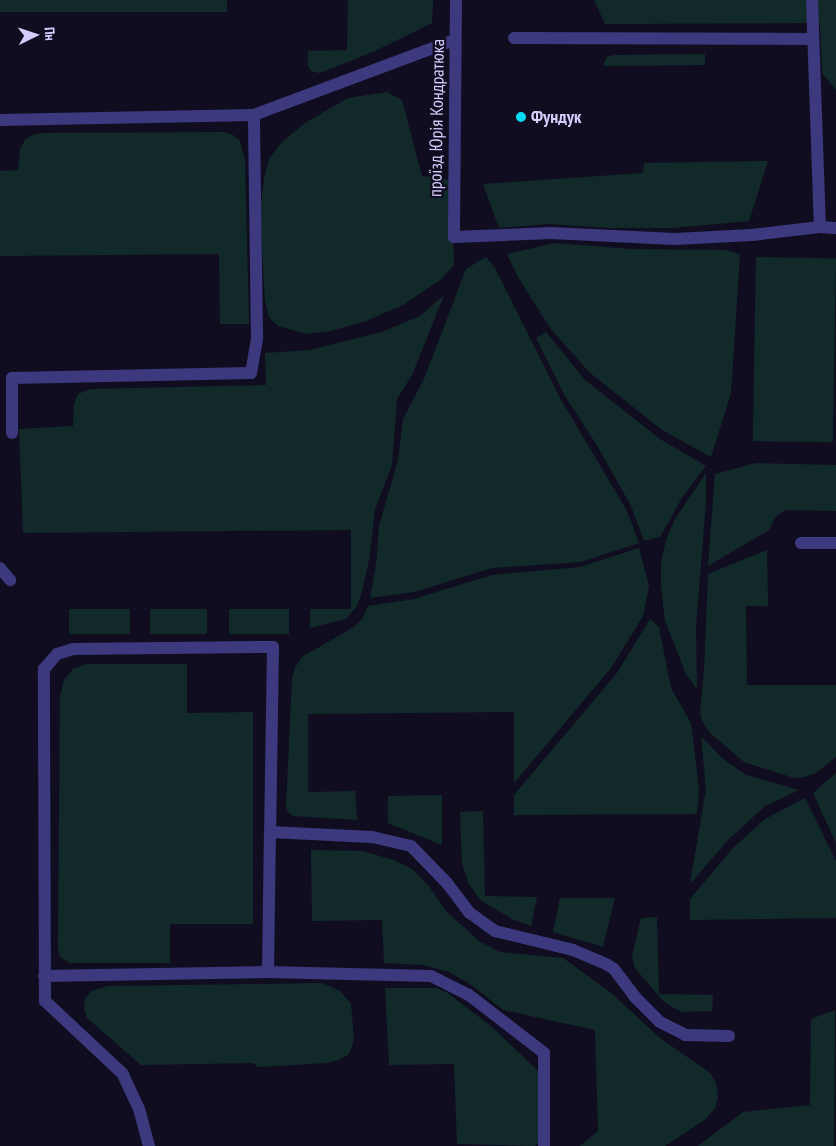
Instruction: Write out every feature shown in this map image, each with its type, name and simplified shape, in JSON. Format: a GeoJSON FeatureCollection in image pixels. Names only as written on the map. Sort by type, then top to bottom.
{"type":"FeatureCollection","features":[{"type":"Feature","properties":{"kind":"street","name":"проїзд Юрія Кондратюка"},"geometry":{"type":"LineString","coordinates":[[456,0],[454,237],[551,233],[675,239],[763,234],[820,227]]}},
{"type":"Feature","properties":{"kind":"street"},"geometry":{"type":"LineString","coordinates":[[812,0],[820,227],[836,228]]}},
{"type":"Feature","properties":{"kind":"street"},"geometry":{"type":"LineString","coordinates":[[514,38],[812,39]]}},
{"type":"Feature","properties":{"kind":"street"},"geometry":{"type":"LineString","coordinates":[[0,120],[254,115],[456,40]]}},
{"type":"Feature","properties":{"kind":"street"},"geometry":{"type":"LineString","coordinates":[[12,433],[12,378],[251,373],[257,338],[254,115]]}},
{"type":"Feature","properties":{"kind":"street"},"geometry":{"type":"LineString","coordinates":[[801,543],[836,543]]}},
{"type":"Feature","properties":{"kind":"street"},"geometry":{"type":"LineString","coordinates":[[0,568],[10,580]]}},
{"type":"Feature","properties":{"kind":"street"},"geometry":{"type":"LineString","coordinates":[[149,1146],[139,1109],[123,1074],[45,1000],[44,669],[57,654],[73,649],[273,647],[268,972]]}},
{"type":"Feature","properties":{"kind":"street"},"geometry":{"type":"LineString","coordinates":[[270,832],[372,837],[411,846],[447,883],[470,913],[494,931],[573,950],[606,964],[614,969],[634,996],[660,1022],[685,1035],[729,1036]]}},
{"type":"Feature","properties":{"kind":"street"},"geometry":{"type":"LineString","coordinates":[[44,976],[268,972],[431,976],[469,995],[544,1053],[544,1146]]}},
{"type":"Feature","properties":{"kind":"green space"},"geometry":{"type":"Polygon","coordinates":[[[0,0],[227,0],[227,12],[0,12],[0,0]]]}},
{"type":"Feature","properties":{"kind":"green space"},"geometry":{"type":"Polygon","coordinates":[[[348,0],[433,0],[432,23],[373,52],[320,73],[311,71],[308,66],[308,51],[347,50],[348,0]]]}},
{"type":"Feature","properties":{"kind":"green space"},"geometry":{"type":"Polygon","coordinates":[[[594,0],[836,0],[836,90],[822,73],[820,23],[605,24],[594,0]]]}},
{"type":"Feature","properties":{"kind":"green space"},"geometry":{"type":"Polygon","coordinates":[[[705,54],[705,65],[603,66],[607,57],[615,55],[705,54]]]}},
{"type":"Feature","properties":{"kind":"green space"},"geometry":{"type":"Polygon","coordinates":[[[387,92],[402,100],[422,176],[451,180],[454,265],[440,280],[403,305],[366,321],[330,331],[306,334],[278,326],[269,317],[265,300],[262,251],[261,207],[264,179],[269,159],[282,142],[305,123],[348,98],[387,92]]]}},
{"type":"Feature","properties":{"kind":"green space"},"geometry":{"type":"Polygon","coordinates":[[[224,132],[233,135],[240,141],[245,160],[249,324],[220,324],[219,254],[0,256],[0,171],[18,170],[20,149],[25,140],[32,135],[41,133],[224,132]]]}},
{"type":"Feature","properties":{"kind":"green space"},"geometry":{"type":"Polygon","coordinates":[[[768,161],[749,221],[673,228],[611,228],[548,224],[499,228],[483,184],[643,173],[644,163],[768,161]]]}},
{"type":"Feature","properties":{"kind":"green space"},"geometry":{"type":"Polygon","coordinates":[[[555,243],[630,249],[728,250],[740,255],[731,393],[711,457],[662,430],[589,372],[550,328],[518,277],[507,254],[555,243]]]}},
{"type":"Feature","properties":{"kind":"green space"},"geometry":{"type":"Polygon","coordinates":[[[486,257],[495,268],[560,398],[627,511],[639,543],[581,562],[492,568],[414,592],[370,598],[376,565],[379,526],[398,460],[403,419],[424,379],[466,269],[486,257]]]}},
{"type":"Feature","properties":{"kind":"green space"},"geometry":{"type":"Polygon","coordinates":[[[756,257],[836,258],[833,442],[753,441],[756,257]]]}},
{"type":"Feature","properties":{"kind":"green space"},"geometry":{"type":"Polygon","coordinates":[[[444,295],[412,375],[397,399],[392,465],[375,509],[369,560],[362,592],[357,606],[346,619],[310,628],[310,609],[351,609],[351,530],[23,533],[19,429],[73,426],[74,404],[78,394],[90,389],[266,385],[265,353],[310,350],[382,332],[420,316],[444,295]]]}},
{"type":"Feature","properties":{"kind":"green space"},"geometry":{"type":"Polygon","coordinates":[[[546,332],[585,380],[660,439],[706,466],[683,496],[660,537],[644,541],[631,506],[598,447],[565,396],[536,338],[546,332]]]}},
{"type":"Feature","properties":{"kind":"green space"},"geometry":{"type":"Polygon","coordinates":[[[756,463],[836,465],[836,511],[785,510],[775,517],[769,530],[708,566],[715,474],[756,463]]]}},
{"type":"Feature","properties":{"kind":"green space"},"geometry":{"type":"Polygon","coordinates":[[[706,473],[706,501],[696,627],[697,689],[686,674],[665,621],[661,585],[661,561],[666,540],[675,519],[706,473]]]}},
{"type":"Feature","properties":{"kind":"green space"},"geometry":{"type":"Polygon","coordinates":[[[639,548],[649,586],[643,616],[611,668],[514,783],[514,712],[308,714],[308,792],[355,791],[357,820],[293,816],[288,812],[286,807],[292,679],[295,668],[302,657],[354,627],[362,619],[368,606],[414,599],[492,575],[580,567],[639,548]]]}},
{"type":"Feature","properties":{"kind":"green space"},"geometry":{"type":"Polygon","coordinates":[[[767,550],[768,606],[746,606],[747,685],[836,685],[836,757],[816,773],[805,777],[794,778],[744,762],[710,733],[702,721],[700,712],[704,671],[708,574],[767,550]]]}},
{"type":"Feature","properties":{"kind":"green space"},"geometry":{"type":"Polygon","coordinates":[[[69,609],[130,609],[130,634],[69,634],[69,609]]]}},
{"type":"Feature","properties":{"kind":"green space"},"geometry":{"type":"Polygon","coordinates":[[[150,609],[207,609],[207,634],[150,634],[150,609]]]}},
{"type":"Feature","properties":{"kind":"green space"},"geometry":{"type":"Polygon","coordinates":[[[229,609],[289,609],[289,634],[229,634],[229,609]]]}},
{"type":"Feature","properties":{"kind":"green space"},"geometry":{"type":"Polygon","coordinates":[[[650,619],[659,627],[671,688],[691,723],[699,790],[697,814],[514,815],[514,795],[617,673],[650,619]]]}},
{"type":"Feature","properties":{"kind":"green space"},"geometry":{"type":"Polygon","coordinates":[[[86,664],[187,664],[187,713],[253,712],[253,924],[170,924],[170,963],[69,963],[60,957],[58,948],[60,696],[64,680],[73,669],[86,664]]]}},
{"type":"Feature","properties":{"kind":"green space"},"geometry":{"type":"Polygon","coordinates":[[[701,736],[722,758],[746,775],[799,790],[765,806],[728,840],[690,884],[706,789],[701,736]]]}},
{"type":"Feature","properties":{"kind":"green space"},"geometry":{"type":"Polygon","coordinates":[[[836,773],[836,843],[813,793],[836,773]]]}},
{"type":"Feature","properties":{"kind":"green space"},"geometry":{"type":"Polygon","coordinates":[[[442,795],[442,845],[388,823],[388,796],[442,795]]]}},
{"type":"Feature","properties":{"kind":"green space"},"geometry":{"type":"Polygon","coordinates":[[[805,798],[836,861],[836,918],[690,920],[690,899],[732,849],[765,819],[805,798]]]}},
{"type":"Feature","properties":{"kind":"green space"},"geometry":{"type":"Polygon","coordinates":[[[483,811],[485,896],[537,897],[531,926],[512,919],[480,900],[469,884],[462,864],[460,812],[483,811]]]}},
{"type":"Feature","properties":{"kind":"green space"},"geometry":{"type":"Polygon","coordinates":[[[311,850],[362,851],[394,860],[412,869],[429,886],[445,910],[479,941],[500,952],[563,958],[610,992],[660,1038],[710,1073],[716,1083],[718,1097],[715,1108],[706,1119],[665,1146],[580,1146],[598,1131],[595,1030],[503,1010],[470,984],[449,972],[423,965],[384,963],[382,920],[312,921],[311,850]]]}},
{"type":"Feature","properties":{"kind":"green space"},"geometry":{"type":"Polygon","coordinates":[[[560,898],[615,898],[603,947],[553,932],[560,898]]]}},
{"type":"Feature","properties":{"kind":"green space"},"geometry":{"type":"Polygon","coordinates":[[[657,917],[659,994],[713,995],[712,1011],[682,1012],[674,1008],[664,1002],[635,968],[632,957],[641,918],[657,917]]]}},
{"type":"Feature","properties":{"kind":"green space"},"geometry":{"type":"Polygon","coordinates":[[[322,983],[340,991],[351,1004],[354,1040],[349,1054],[339,1060],[327,1063],[259,1067],[252,1063],[141,1065],[87,1018],[84,1009],[85,999],[91,991],[108,986],[322,983]]]}},
{"type":"Feature","properties":{"kind":"green space"},"geometry":{"type":"Polygon","coordinates":[[[385,988],[436,988],[446,992],[491,1026],[539,1072],[538,1143],[535,1146],[457,1144],[454,1064],[389,1065],[385,988]]]}},
{"type":"Feature","properties":{"kind":"green space"},"geometry":{"type":"Polygon","coordinates":[[[835,1010],[834,1146],[698,1146],[743,1112],[810,1105],[811,1019],[835,1010]]]}},
{"type":"Feature","properties":{"kind":"place","name":"Фундук"},"geometry":{"type":"Point","coordinates":[521,117]}}]}
